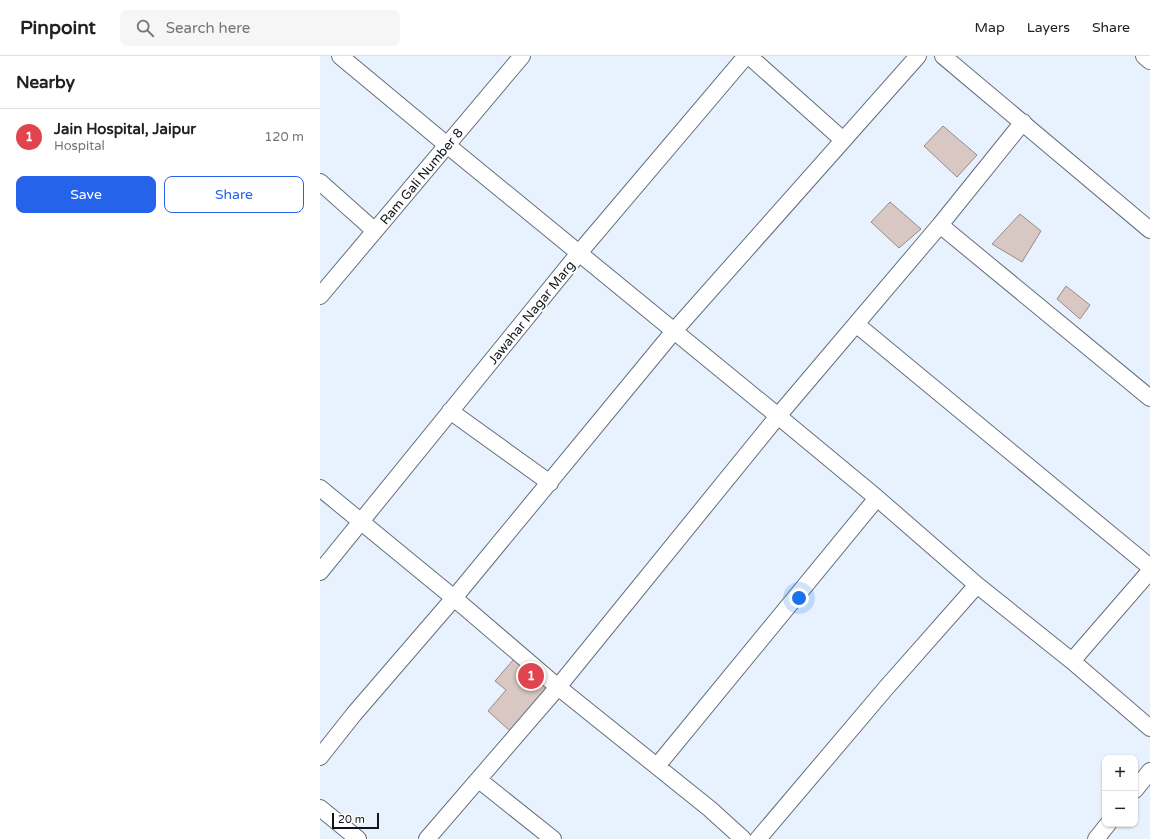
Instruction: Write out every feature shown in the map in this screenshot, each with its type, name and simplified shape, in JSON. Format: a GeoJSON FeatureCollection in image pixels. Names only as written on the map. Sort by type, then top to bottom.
{"type":"FeatureCollection","features":[{"type":"Feature","properties":{"kind":"street"},"geometry":{"type":"LineString","coordinates":[[340,56],[877,498],[977,585],[1072,661],[1150,728]]}},
{"type":"Feature","properties":{"kind":"street","name":"Ram Gali Number 8"},"geometry":{"type":"LineString","coordinates":[[320,296],[522,56]]}},
{"type":"Feature","properties":{"kind":"street","name":"Jawahar Nagar Marg"},"geometry":{"type":"LineString","coordinates":[[320,572],[579,253],[746,56]]}},
{"type":"Feature","properties":{"kind":"street"},"geometry":{"type":"LineString","coordinates":[[749,56],[843,140]]}},
{"type":"Feature","properties":{"kind":"street"},"geometry":{"type":"LineString","coordinates":[[320,757],[354,714],[454,598],[550,483],[674,331],[918,56]]}},
{"type":"Feature","properties":{"kind":"street"},"geometry":{"type":"LineString","coordinates":[[943,56],[1150,230]]}},
{"type":"Feature","properties":{"kind":"street"},"geometry":{"type":"LineString","coordinates":[[1144,56],[1150,61]]}},
{"type":"Feature","properties":{"kind":"street"},"geometry":{"type":"LineString","coordinates":[[427,839],[558,687],[778,416],[940,224],[1023,122]]}},
{"type":"Feature","properties":{"kind":"street"},"geometry":{"type":"LineString","coordinates":[[320,182],[375,231]]}},
{"type":"Feature","properties":{"kind":"street"},"geometry":{"type":"LineString","coordinates":[[940,224],[1150,398]]}},
{"type":"Feature","properties":{"kind":"street"},"geometry":{"type":"LineString","coordinates":[[856,324],[1150,567]]}},
{"type":"Feature","properties":{"kind":"street"},"geometry":{"type":"LineString","coordinates":[[450,411],[550,483]]}},
{"type":"Feature","properties":{"kind":"street"},"geometry":{"type":"LineString","coordinates":[[320,488],[454,598],[558,687],[710,809],[743,839]]}},
{"type":"Feature","properties":{"kind":"street"},"geometry":{"type":"LineString","coordinates":[[657,766],[877,498]]}},
{"type":"Feature","properties":{"kind":"street"},"geometry":{"type":"LineString","coordinates":[[1072,661],[1150,571]]}},
{"type":"Feature","properties":{"kind":"street"},"geometry":{"type":"LineString","coordinates":[[758,839],[886,688],[977,585]]}},
{"type":"Feature","properties":{"kind":"street"},"geometry":{"type":"LineString","coordinates":[[1138,786],[1150,771]]}},
{"type":"Feature","properties":{"kind":"street"},"geometry":{"type":"LineString","coordinates":[[478,780],[553,839]]}},
{"type":"Feature","properties":{"kind":"street"},"geometry":{"type":"LineString","coordinates":[[320,808],[358,839]]}},
{"type":"Feature","properties":{"kind":"street"},"geometry":{"type":"LineString","coordinates":[[1096,839],[1106,827]]}},
{"type":"Feature","properties":{"kind":"building"},"geometry":{"type":"Polygon","coordinates":[[[943,126],[977,155],[957,177],[924,146],[943,126]]]}},
{"type":"Feature","properties":{"kind":"building"},"geometry":{"type":"Polygon","coordinates":[[[890,202],[921,229],[899,248],[871,222],[890,202]]]}},
{"type":"Feature","properties":{"kind":"building"},"geometry":{"type":"Polygon","coordinates":[[[1020,214],[1041,231],[1022,262],[992,244],[1020,214]]]}},
{"type":"Feature","properties":{"kind":"building"},"geometry":{"type":"Polygon","coordinates":[[[1066,286],[1090,305],[1080,319],[1057,299],[1066,286]]]}},
{"type":"Feature","properties":{"kind":"building"},"geometry":{"type":"Polygon","coordinates":[[[514,659],[547,688],[510,731],[488,711],[506,690],[495,681],[514,659]]]}},
{"type":"Feature","properties":{"kind":"place","name":"Jain Hospital, Jaipur"},"geometry":{"type":"Point","coordinates":[531,676]}}]}
